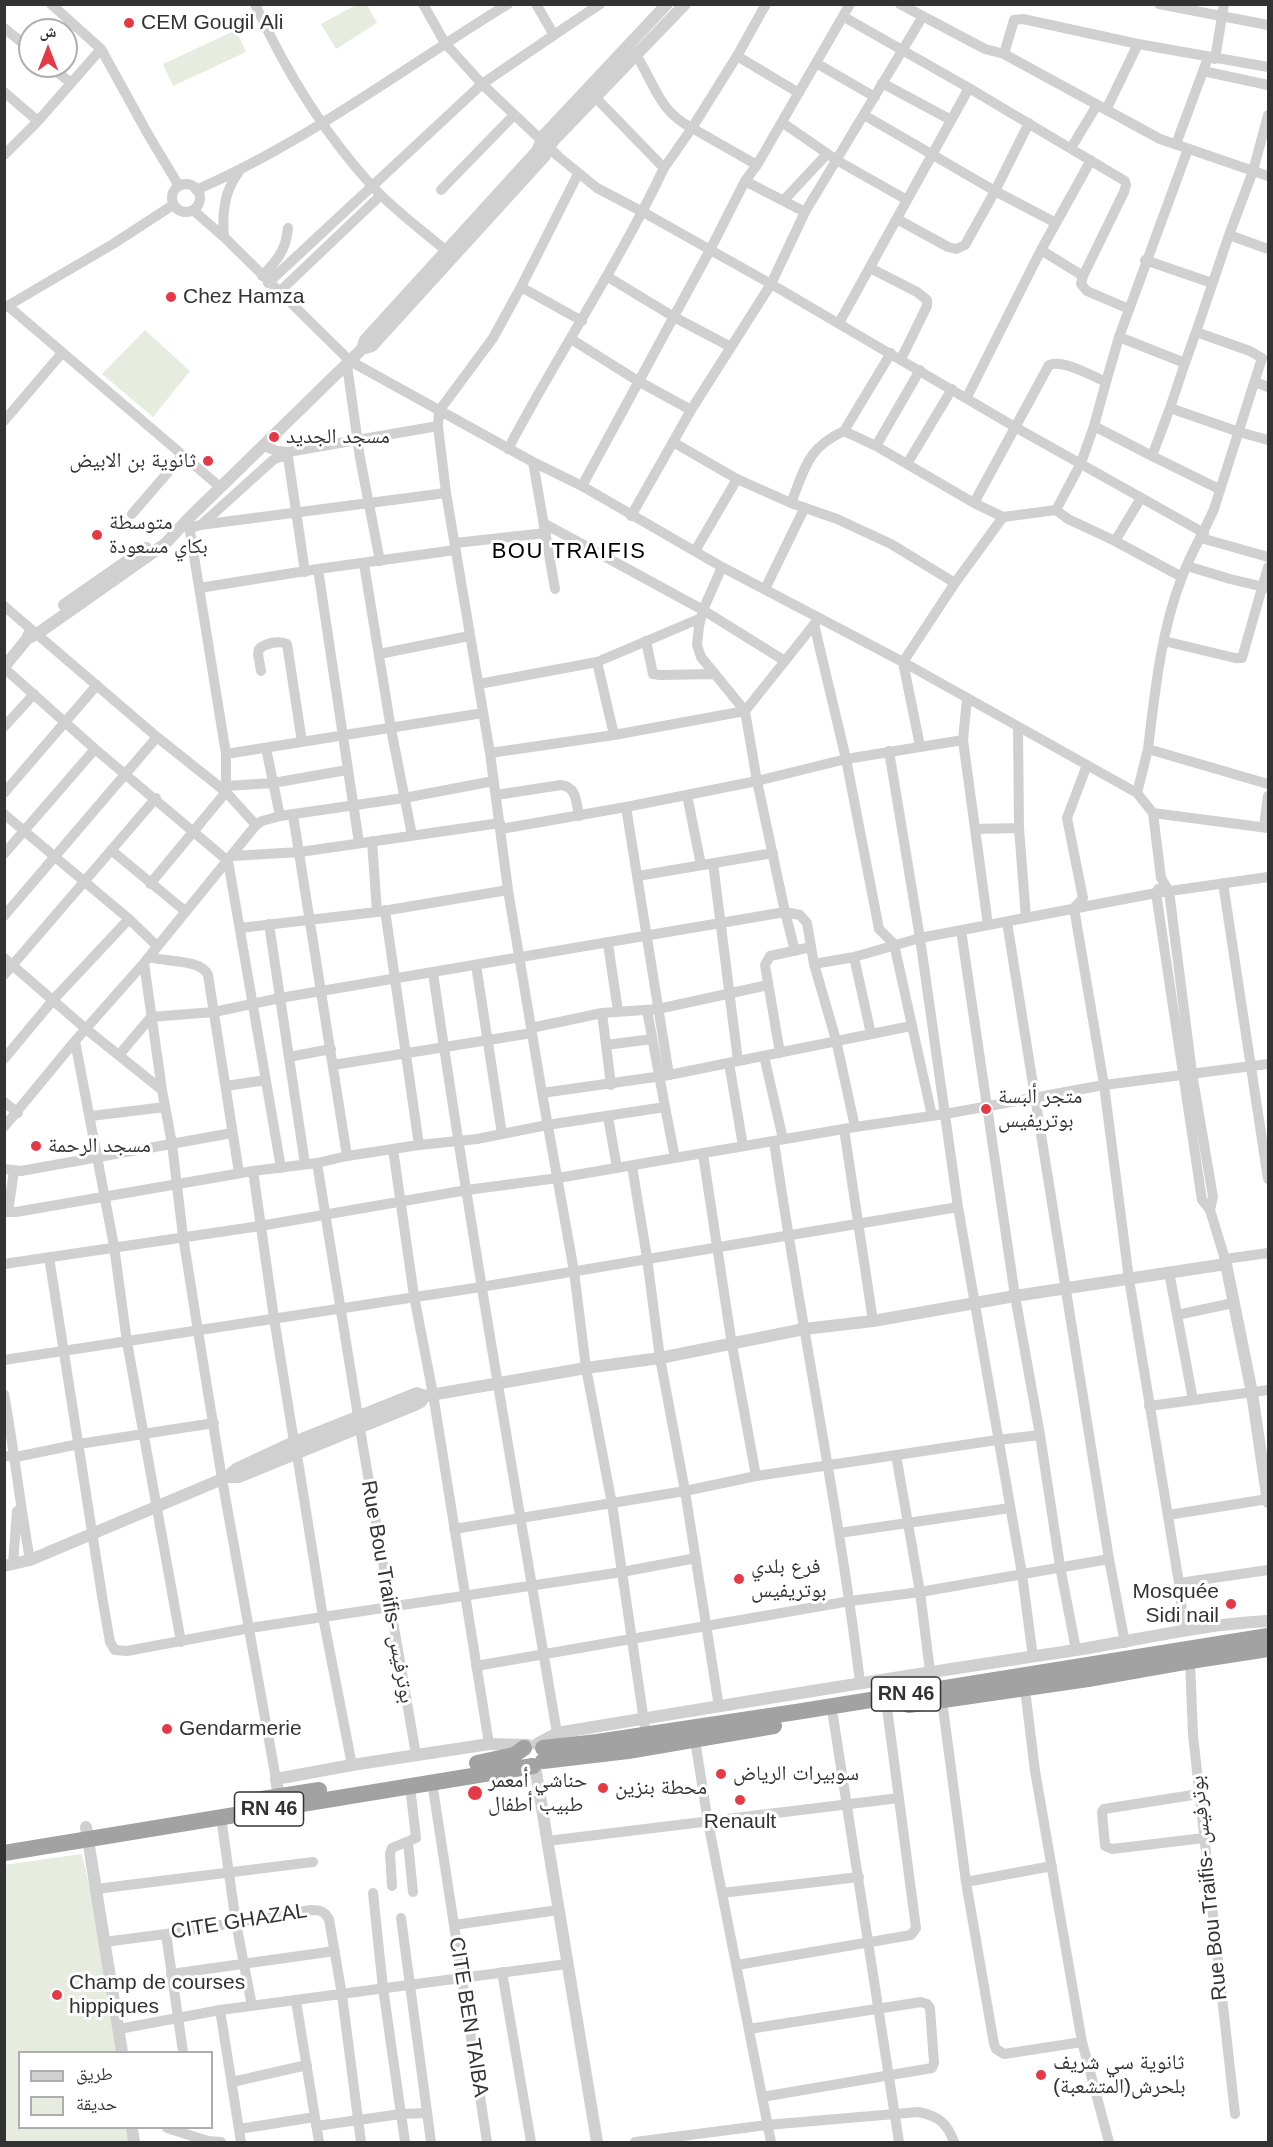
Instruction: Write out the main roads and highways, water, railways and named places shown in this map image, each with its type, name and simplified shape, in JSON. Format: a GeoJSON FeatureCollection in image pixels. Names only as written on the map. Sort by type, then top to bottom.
{"type":"FeatureCollection","features":[{"type":"Feature","properties":{"kind":"highway","name":"RN 46"},"geometry":{"type":"LineString","coordinates":[[4,1842],[221,1816],[410,1786],[644,1727],[1269,1636]]}},
{"type":"Feature","properties":{"kind":"highway","name":"RN 46"},"geometry":{"type":"LineString","coordinates":[[4,1853],[278,1787],[483,1762],[514,1755],[628,1751],[833,1716],[1025,1689],[1269,1649]]}},
{"type":"Feature","properties":{"kind":"place","name":"CEM Gougil Ali"},"geometry":{"type":"Point","coordinates":[129,23]}},
{"type":"Feature","properties":{"kind":"place","name":"Chez Hamza"},"geometry":{"type":"Point","coordinates":[171,297]}},
{"type":"Feature","properties":{"kind":"place","name":"مسجد الجديد"},"geometry":{"type":"Point","coordinates":[274,437]}},
{"type":"Feature","properties":{"kind":"place","name":"ثانوية بن الابيض"},"geometry":{"type":"Point","coordinates":[208,461]}},
{"type":"Feature","properties":{"kind":"place","name":"متوسطة بكاي مسعودة"},"geometry":{"type":"Point","coordinates":[97,535]}},
{"type":"Feature","properties":{"kind":"place","name":"متجر ألبسة بوتريفيس"},"geometry":{"type":"Point","coordinates":[986,1109]}},
{"type":"Feature","properties":{"kind":"place","name":"مسجد الرحمة"},"geometry":{"type":"Point","coordinates":[36,1146]}},
{"type":"Feature","properties":{"kind":"place","name":"فرع بلدي بوتريفيس"},"geometry":{"type":"Point","coordinates":[739,1579]}},
{"type":"Feature","properties":{"kind":"place","name":"Mosquée Sidi nail"},"geometry":{"type":"Point","coordinates":[1231,1604]}},
{"type":"Feature","properties":{"kind":"place","name":"Gendarmerie"},"geometry":{"type":"Point","coordinates":[167,1729]}},
{"type":"Feature","properties":{"kind":"place","name":"سوبيرات الرياض"},"geometry":{"type":"Point","coordinates":[721,1774]}},
{"type":"Feature","properties":{"kind":"place","name":"محطة بنزين"},"geometry":{"type":"Point","coordinates":[603,1788]}},
{"type":"Feature","properties":{"kind":"place","name":"حناشي أمعمر طبيب أطفال"},"geometry":{"type":"Point","coordinates":[475,1793]}},
{"type":"Feature","properties":{"kind":"place","name":"Renault"},"geometry":{"type":"Point","coordinates":[740,1800]}},
{"type":"Feature","properties":{"kind":"place","name":"Champ de courses hippiques"},"geometry":{"type":"Point","coordinates":[57,1995]}},
{"type":"Feature","properties":{"kind":"place","name":"ثانوية سي شريف بلحرش(المتشعبة)"},"geometry":{"type":"Point","coordinates":[1041,2075]}},
{"type":"Feature","properties":{"kind":"district","name":"BOU TRAIFIS"},"geometry":{"type":"Point","coordinates":[569,552]}}]}
